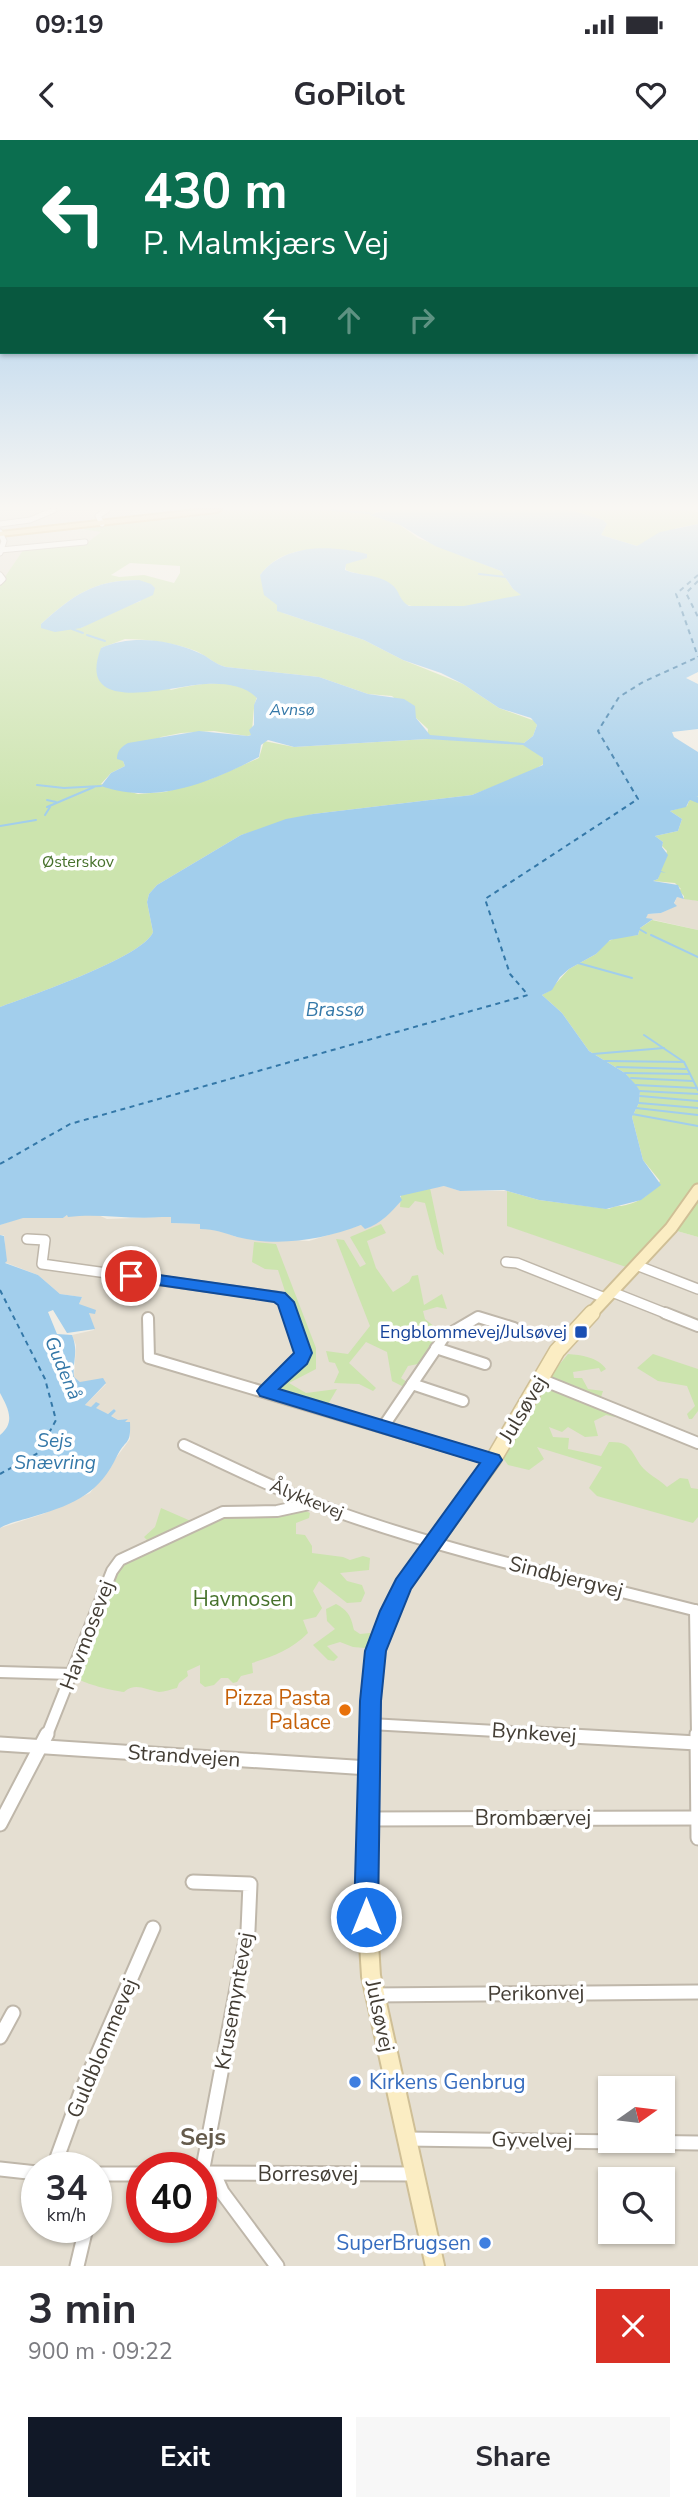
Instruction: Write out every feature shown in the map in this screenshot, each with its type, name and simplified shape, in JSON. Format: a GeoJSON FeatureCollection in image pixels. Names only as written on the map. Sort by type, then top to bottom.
{"type":"FeatureCollection","features":[{"type":"Feature","properties":{"kind":"street","name":"Julsøvej"},"geometry":{"type":"LineString","coordinates":[[435,2266],[374,1995],[366,1917],[370,1724],[376,1651],[390,1611],[403,1585],[493,1460],[557,1351],[671,1228],[698,1190]]}},
{"type":"Feature","properties":{"kind":"street"},"geometry":{"type":"LineString","coordinates":[[27,1239],[45,1240],[42,1264],[279,1297],[286,1302],[303,1353],[301,1360],[266,1391]]}},
{"type":"Feature","properties":{"kind":"street"},"geometry":{"type":"LineString","coordinates":[[506,1262],[517,1263],[698,1326]]}},
{"type":"Feature","properties":{"kind":"street"},"geometry":{"type":"LineString","coordinates":[[636,1265],[698,1289]]}},
{"type":"Feature","properties":{"kind":"street"},"geometry":{"type":"LineString","coordinates":[[383,1427],[444,1337],[478,1317],[514,1328]]}},
{"type":"Feature","properties":{"kind":"street"},"geometry":{"type":"LineString","coordinates":[[148,1318],[149,1358],[493,1460]]}},
{"type":"Feature","properties":{"kind":"street"},"geometry":{"type":"LineString","coordinates":[[436,1348],[485,1364]]}},
{"type":"Feature","properties":{"kind":"street"},"geometry":{"type":"LineString","coordinates":[[540,1379],[698,1443]]}},
{"type":"Feature","properties":{"kind":"street"},"geometry":{"type":"LineString","coordinates":[[412,1384],[463,1401]]}},
{"type":"Feature","properties":{"kind":"street","name":"Ålykkevej"},"geometry":{"type":"LineString","coordinates":[[184,1445],[314,1503],[434,1543]]}},
{"type":"Feature","properties":{"kind":"street","name":"Havmosevej"},"geometry":{"type":"LineString","coordinates":[[0,1824],[4,1810],[42,1747],[112,1571],[120,1560],[223,1512],[277,1511],[314,1503]]}},
{"type":"Feature","properties":{"kind":"street","name":"Sindbjergvej"},"geometry":{"type":"LineString","coordinates":[[434,1543],[696,1610]]}},
{"type":"Feature","properties":{"kind":"street"},"geometry":{"type":"LineString","coordinates":[[696,1610],[698,1839]]}},
{"type":"Feature","properties":{"kind":"street"},"geometry":{"type":"LineString","coordinates":[[0,1672],[72,1674]]}},
{"type":"Feature","properties":{"kind":"street","name":"Bynkevej"},"geometry":{"type":"LineString","coordinates":[[370,1724],[697,1743]]}},
{"type":"Feature","properties":{"kind":"street","name":"Strandvejen"},"geometry":{"type":"LineString","coordinates":[[0,1744],[369,1768]]}},
{"type":"Feature","properties":{"kind":"street","name":"Brombærvej"},"geometry":{"type":"LineString","coordinates":[[368,1819],[698,1818]]}},
{"type":"Feature","properties":{"kind":"street","name":"Krusemyntevej"},"geometry":{"type":"LineString","coordinates":[[193,1882],[250,1884],[248,1930],[210,2152]]}},
{"type":"Feature","properties":{"kind":"street","name":"Guldblommevej"},"geometry":{"type":"LineString","coordinates":[[59,2152],[82,2092],[153,1928]]}},
{"type":"Feature","properties":{"kind":"street","name":"Perikonvej"},"geometry":{"type":"LineString","coordinates":[[374,1995],[698,1992]]}},
{"type":"Feature","properties":{"kind":"street"},"geometry":{"type":"LineString","coordinates":[[0,2037],[13,2014]]}},
{"type":"Feature","properties":{"kind":"street","name":"Gyvelvej"},"geometry":{"type":"LineString","coordinates":[[407,2139],[698,2143]]}},
{"type":"Feature","properties":{"kind":"street"},"geometry":{"type":"LineString","coordinates":[[0,2169],[21,2171]]}},
{"type":"Feature","properties":{"kind":"street","name":"Borresøvej"},"geometry":{"type":"LineString","coordinates":[[217,2174],[415,2174]]}},
{"type":"Feature","properties":{"kind":"street"},"geometry":{"type":"LineString","coordinates":[[217,2186],[277,2266]]}},
{"type":"Feature","properties":{"kind":"street"},"geometry":{"type":"LineString","coordinates":[[77,2266],[82,2243]]}},
{"type":"Feature","properties":{"kind":"shaded area"},"geometry":{"type":"Polygon","coordinates":[[[677,897],[698,901],[698,930],[645,918],[648,914],[661,913],[673,907],[677,897]]]}},
{"type":"Feature","properties":{"kind":"shaded area"},"geometry":{"type":"Polygon","coordinates":[[[445,1186],[460,1191],[507,1191],[507,1226],[663,1227],[698,1237],[698,2266],[0,2266],[0,1528],[43,1514],[90,1493],[130,1439],[130,1423],[124,1422],[128,1419],[118,1420],[110,1415],[116,1411],[114,1409],[108,1414],[85,1405],[106,1384],[80,1382],[74,1377],[76,1345],[72,1335],[94,1330],[89,1313],[79,1304],[82,1297],[60,1294],[38,1275],[4,1262],[5,1241],[4,1235],[0,1235],[0,1225],[20,1218],[63,1218],[67,1215],[96,1214],[107,1219],[171,1217],[171,1223],[200,1224],[201,1229],[217,1229],[236,1237],[309,1241],[361,1225],[369,1227],[383,1219],[401,1200],[423,1189],[445,1186]]]}},
{"type":"Feature","properties":{"kind":"green space","name":"Østerskov"},"geometry":{"type":"Polygon","coordinates":[[[0,609],[58,609],[41,624],[41,628],[81,628],[118,609],[281,609],[283,613],[364,640],[403,660],[463,684],[499,708],[535,721],[537,725],[533,736],[524,743],[543,758],[545,763],[529,773],[472,795],[313,814],[241,835],[157,885],[149,894],[147,902],[153,932],[145,942],[84,975],[0,1007],[0,609]],[[125,639],[101,648],[171,690],[216,683],[248,690],[257,697],[251,735],[214,731],[161,737],[123,761],[125,766],[111,773],[101,784],[138,794],[165,792],[211,779],[259,758],[264,741],[294,747],[427,739],[428,729],[392,696],[368,694],[319,677],[226,667],[196,651],[179,646],[125,639]]]}},
{"type":"Feature","properties":{"kind":"green space"},"geometry":{"type":"Polygon","coordinates":[[[698,796],[698,901],[684,899],[678,890],[681,889],[675,883],[653,881],[658,879],[667,851],[662,846],[663,842],[655,836],[678,831],[682,819],[670,811],[687,806],[689,801],[698,796]]]}},
{"type":"Feature","properties":{"kind":"green space"},"geometry":{"type":"Polygon","coordinates":[[[652,920],[698,930],[698,1237],[663,1227],[626,1267],[507,1226],[507,1191],[539,1200],[609,1209],[641,1199],[660,1181],[643,1160],[632,1117],[639,1103],[640,1091],[625,1073],[589,1051],[562,1013],[542,995],[569,969],[596,954],[605,943],[617,937],[638,935],[640,928],[652,920]]]}},
{"type":"Feature","properties":{"kind":"green space"},"geometry":{"type":"Polygon","coordinates":[[[430,1188],[444,1255],[437,1249],[425,1203],[415,1201],[409,1208],[400,1207],[401,1195],[430,1188]]]}},
{"type":"Feature","properties":{"kind":"green space"},"geometry":{"type":"Polygon","coordinates":[[[381,1224],[386,1233],[367,1241],[376,1268],[393,1292],[409,1282],[412,1276],[418,1275],[424,1305],[442,1294],[447,1309],[437,1307],[423,1311],[425,1319],[442,1333],[418,1364],[408,1366],[401,1378],[407,1382],[404,1387],[392,1381],[387,1352],[366,1342],[349,1363],[376,1388],[373,1391],[359,1384],[334,1383],[339,1372],[335,1363],[329,1362],[326,1351],[348,1354],[370,1326],[336,1239],[344,1240],[360,1267],[366,1264],[350,1237],[381,1224]]]}},
{"type":"Feature","properties":{"kind":"green space"},"geometry":{"type":"Polygon","coordinates":[[[254,1242],[276,1244],[316,1348],[316,1369],[289,1383],[306,1393],[337,1389],[327,1406],[271,1387],[306,1355],[278,1270],[265,1269],[252,1262],[254,1242]]]}},
{"type":"Feature","properties":{"kind":"green space"},"geometry":{"type":"Polygon","coordinates":[[[568,1354],[594,1359],[603,1365],[606,1369],[601,1372],[599,1368],[573,1372],[574,1378],[582,1378],[588,1389],[603,1391],[601,1397],[549,1377],[568,1354]]]}},
{"type":"Feature","properties":{"kind":"green space"},"geometry":{"type":"Polygon","coordinates":[[[653,1354],[698,1369],[698,1411],[692,1419],[689,1419],[687,1414],[695,1406],[687,1386],[658,1381],[637,1368],[653,1354]]]}},
{"type":"Feature","properties":{"kind":"green space"},"geometry":{"type":"Polygon","coordinates":[[[552,1386],[618,1412],[615,1417],[606,1415],[594,1421],[598,1436],[585,1437],[568,1427],[562,1432],[549,1427],[553,1437],[569,1438],[568,1449],[601,1456],[609,1442],[617,1442],[628,1446],[644,1469],[667,1487],[680,1478],[688,1479],[691,1488],[698,1489],[698,1517],[693,1523],[597,1496],[589,1488],[602,1467],[537,1447],[544,1459],[529,1470],[508,1465],[503,1458],[544,1388],[552,1386]]]}},
{"type":"Feature","properties":{"kind":"green space","name":"Havmosen"},"geometry":{"type":"Polygon","coordinates":[[[161,1508],[200,1525],[216,1522],[217,1514],[302,1509],[310,1513],[309,1518],[296,1523],[296,1534],[305,1535],[312,1546],[312,1553],[350,1560],[363,1556],[370,1558],[369,1570],[340,1573],[347,1581],[362,1585],[365,1593],[361,1602],[347,1603],[319,1581],[313,1591],[322,1608],[316,1617],[303,1620],[308,1633],[282,1652],[252,1663],[253,1673],[241,1676],[237,1682],[221,1678],[214,1685],[205,1687],[200,1683],[200,1665],[187,1671],[188,1676],[177,1688],[161,1692],[137,1687],[124,1692],[81,1680],[77,1678],[83,1655],[89,1653],[90,1645],[86,1643],[93,1628],[97,1627],[98,1609],[105,1590],[122,1565],[154,1547],[144,1537],[155,1527],[161,1508]]]}},
{"type":"Feature","properties":{"kind":"green space"},"geometry":{"type":"Polygon","coordinates":[[[336,1604],[349,1615],[354,1630],[360,1634],[370,1633],[374,1637],[365,1648],[340,1642],[327,1646],[338,1657],[334,1661],[328,1660],[313,1645],[335,1629],[327,1621],[326,1609],[336,1604]]]}},
{"type":"Feature","properties":{"kind":"water"},"geometry":{"type":"Polygon","coordinates":[[[59,609],[122,609],[81,628],[55,632],[41,628],[41,624],[59,609]]]}},
{"type":"Feature","properties":{"kind":"water","name":"Brassø"},"geometry":{"type":"Polygon","coordinates":[[[698,609],[698,672],[686,678],[698,684],[698,729],[672,732],[674,737],[698,752],[698,796],[689,801],[686,807],[670,811],[682,819],[678,831],[655,836],[663,842],[662,847],[668,855],[661,871],[666,873],[661,872],[658,879],[653,881],[678,885],[684,899],[677,897],[674,903],[677,906],[661,913],[648,914],[646,918],[653,919],[640,928],[638,935],[610,940],[596,954],[569,969],[552,990],[542,995],[562,1013],[589,1051],[625,1073],[640,1091],[639,1103],[632,1117],[643,1160],[661,1185],[641,1200],[606,1209],[539,1200],[504,1190],[460,1191],[444,1186],[400,1196],[402,1200],[390,1213],[365,1229],[361,1225],[331,1235],[284,1242],[237,1237],[215,1230],[200,1229],[200,1224],[171,1223],[171,1217],[67,1215],[63,1218],[23,1218],[0,1225],[0,1007],[84,975],[145,942],[153,932],[147,902],[149,894],[157,885],[241,835],[286,819],[313,814],[472,795],[543,765],[543,758],[523,745],[427,739],[294,747],[268,740],[261,745],[259,757],[202,783],[162,792],[142,793],[101,786],[111,773],[125,766],[117,756],[128,743],[199,731],[248,736],[251,735],[249,730],[254,725],[254,705],[257,698],[246,690],[233,686],[206,684],[131,693],[114,690],[101,683],[96,670],[101,648],[124,641],[149,640],[173,644],[226,667],[319,677],[368,694],[404,699],[415,706],[416,718],[430,735],[524,743],[533,736],[537,725],[531,718],[499,708],[441,673],[403,660],[364,640],[277,611],[698,609]]]}},
{"type":"Feature","properties":{"kind":"water","name":"Sejs Snævring"},"geometry":{"type":"Polygon","coordinates":[[[0,1235],[4,1236],[5,1263],[38,1275],[60,1294],[82,1297],[79,1304],[96,1310],[95,1314],[89,1313],[95,1329],[67,1333],[53,1310],[48,1312],[57,1334],[72,1335],[75,1347],[74,1377],[80,1382],[103,1378],[106,1383],[85,1405],[91,1407],[96,1402],[100,1404],[96,1408],[108,1414],[114,1409],[116,1411],[111,1416],[118,1420],[128,1419],[125,1422],[130,1422],[130,1430],[129,1439],[103,1479],[85,1495],[63,1507],[0,1528],[0,1435],[8,1425],[9,1415],[0,1393],[0,1235]]]}},
{"type":"Feature","properties":{"kind":"waterway"},"geometry":{"type":"LineString","coordinates":[[72,629],[83,633]]}},
{"type":"Feature","properties":{"kind":"waterway"},"geometry":{"type":"LineString","coordinates":[[87,635],[105,641]]}},
{"type":"Feature","properties":{"kind":"waterway"},"geometry":{"type":"LineString","coordinates":[[37,785],[64,788],[101,786]]}},
{"type":"Feature","properties":{"kind":"waterway"},"geometry":{"type":"LineString","coordinates":[[47,807],[94,787]]}},
{"type":"Feature","properties":{"kind":"waterway"},"geometry":{"type":"LineString","coordinates":[[693,798],[698,800]]}},
{"type":"Feature","properties":{"kind":"waterway"},"geometry":{"type":"LineString","coordinates":[[47,800],[56,802]]}},
{"type":"Feature","properties":{"kind":"waterway"},"geometry":{"type":"LineString","coordinates":[[45,815],[50,807]]}},
{"type":"Feature","properties":{"kind":"waterway"},"geometry":{"type":"LineString","coordinates":[[0,826],[36,820]]}},
{"type":"Feature","properties":{"kind":"waterway"},"geometry":{"type":"LineString","coordinates":[[639,929],[646,933]]}},
{"type":"Feature","properties":{"kind":"waterway"},"geometry":{"type":"LineString","coordinates":[[651,935],[698,957]]}},
{"type":"Feature","properties":{"kind":"waterway"},"geometry":{"type":"LineString","coordinates":[[578,963],[632,978]]}},
{"type":"Feature","properties":{"kind":"waterway"},"geometry":{"type":"LineString","coordinates":[[644,1035],[663,1048]]}},
{"type":"Feature","properties":{"kind":"waterway"},"geometry":{"type":"LineString","coordinates":[[593,1054],[663,1048]]}},
{"type":"Feature","properties":{"kind":"waterway"},"geometry":{"type":"LineString","coordinates":[[663,1048],[684,1062]]}},
{"type":"Feature","properties":{"kind":"waterway"},"geometry":{"type":"LineString","coordinates":[[605,1061],[684,1062]]}},
{"type":"Feature","properties":{"kind":"waterway"},"geometry":{"type":"LineString","coordinates":[[684,1062],[698,1090]]}},
{"type":"Feature","properties":{"kind":"waterway"},"geometry":{"type":"LineString","coordinates":[[617,1067],[686,1069]]}},
{"type":"Feature","properties":{"kind":"waterway"},"geometry":{"type":"LineString","coordinates":[[625,1073],[689,1074]]}},
{"type":"Feature","properties":{"kind":"waterway"},"geometry":{"type":"LineString","coordinates":[[631,1078],[693,1081]]}},
{"type":"Feature","properties":{"kind":"waterway"},"geometry":{"type":"LineString","coordinates":[[636,1085],[696,1088]]}},
{"type":"Feature","properties":{"kind":"waterway"},"geometry":{"type":"LineString","coordinates":[[640,1091],[698,1094]]}},
{"type":"Feature","properties":{"kind":"waterway"},"geometry":{"type":"LineString","coordinates":[[640,1096],[698,1101]]}},
{"type":"Feature","properties":{"kind":"waterway"},"geometry":{"type":"LineString","coordinates":[[639,1103],[698,1108]]}},
{"type":"Feature","properties":{"kind":"waterway"},"geometry":{"type":"LineString","coordinates":[[636,1108],[698,1115]]}},
{"type":"Feature","properties":{"kind":"waterway"},"geometry":{"type":"LineString","coordinates":[[632,1114],[698,1126]]}},
{"type":"Feature","properties":{"kind":"ferry route"},"geometry":{"type":"LineString","coordinates":[[0,1164],[70,1124],[528,995],[510,974],[485,899],[638,799],[598,731],[619,697],[643,682],[698,657],[681,609]]}},
{"type":"Feature","properties":{"kind":"ferry route"},"geometry":{"type":"LineString","coordinates":[[694,609],[698,617]]}},
{"type":"Feature","properties":{"kind":"ferry route"},"geometry":{"type":"LineString","coordinates":[[0,1290],[45,1379],[56,1420],[38,1453],[0,1474]]}},
{"type":"Feature","properties":{"kind":"place","name":"Engblommevej/Julsøvej"},"geometry":{"type":"Point","coordinates":[581,1332]}},
{"type":"Feature","properties":{"kind":"place","name":"Pizza Pasta Palace"},"geometry":{"type":"Point","coordinates":[345,1710]}},
{"type":"Feature","properties":{"kind":"place","name":"Kirkens Genbrug"},"geometry":{"type":"Point","coordinates":[355,2082]}},
{"type":"Feature","properties":{"kind":"place","name":"SuperBrugsen"},"geometry":{"type":"Point","coordinates":[485,2243]}},
{"type":"Feature","properties":{"kind":"district","name":"Sejs"},"geometry":{"type":"Point","coordinates":[203,2137]}},
{"type":"Feature","properties":{"kind":"route"},"geometry":{"type":"LineString","coordinates":[[131,1276],[279,1297],[286,1302],[303,1353],[301,1360],[266,1391],[493,1460],[403,1585],[390,1611],[376,1651],[370,1701],[366,1917]]}},
{"type":"Feature","properties":{"kind":"water label","name":"Avnsø"},"geometry":{"type":"Point","coordinates":[292,710]}},
{"type":"Feature","properties":{"kind":"water label","name":"Gudenå"},"geometry":{"type":"Point","coordinates":[63,1368]}}]}
